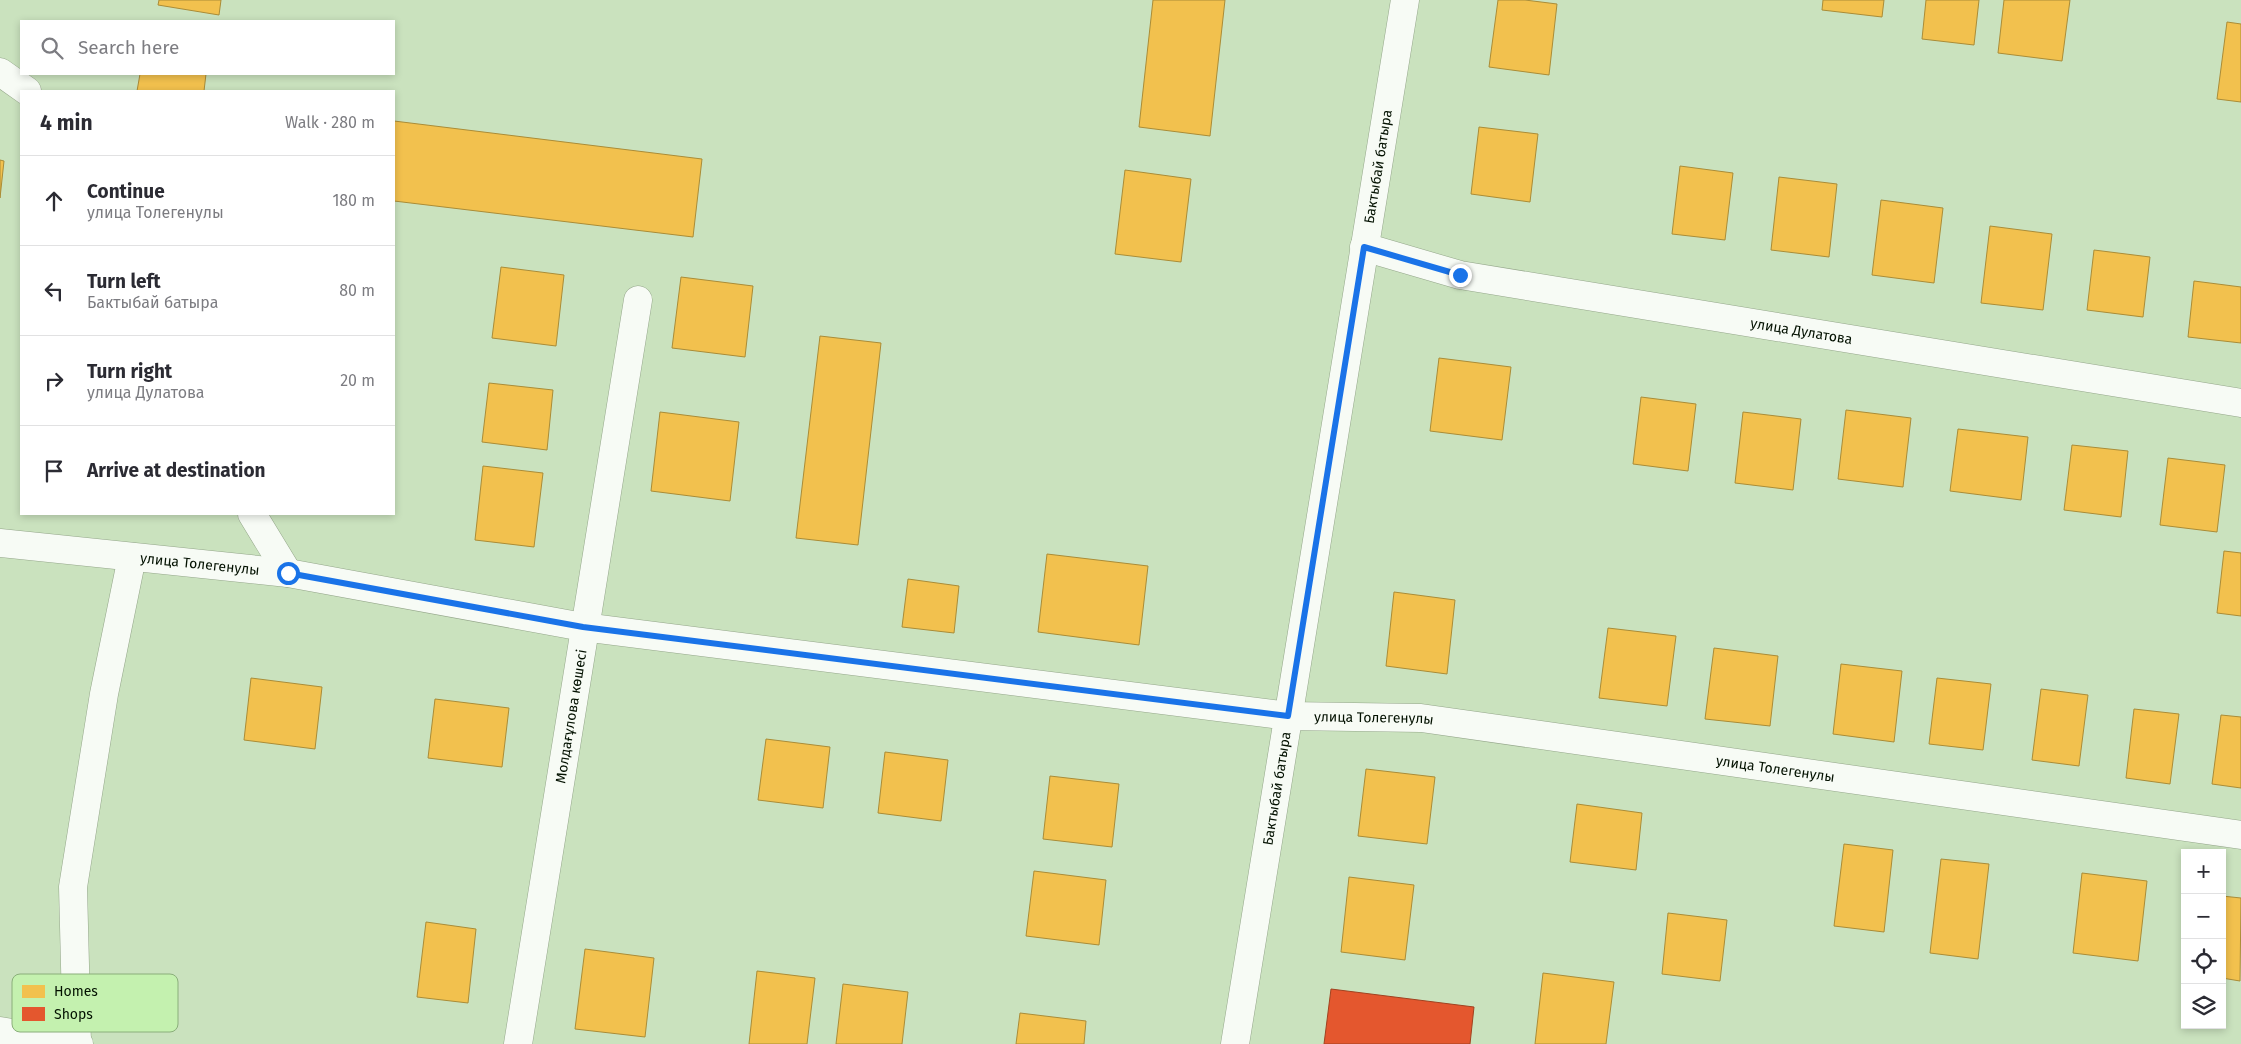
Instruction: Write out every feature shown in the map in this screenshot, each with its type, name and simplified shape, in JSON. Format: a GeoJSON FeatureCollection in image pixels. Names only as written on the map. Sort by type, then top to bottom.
{"type":"FeatureCollection","features":[{"type":"Feature","properties":{"kind":"street","name":"Бактыбай батыра"},"geometry":{"type":"LineString","coordinates":[[1236,1044],[1405,0]]}},
{"type":"Feature","properties":{"kind":"street"},"geometry":{"type":"LineString","coordinates":[[0,72],[26,90]]}},
{"type":"Feature","properties":{"kind":"street","name":"улица Дулатова"},"geometry":{"type":"LineString","coordinates":[[1364,247],[1460,275],[2241,403]]}},
{"type":"Feature","properties":{"kind":"street","name":"Молдағұлова көшесі"},"geometry":{"type":"LineString","coordinates":[[518,1044],[583,627],[638,300]]}},
{"type":"Feature","properties":{"kind":"street"},"geometry":{"type":"LineString","coordinates":[[253,515],[288,573]]}},
{"type":"Feature","properties":{"kind":"street","name":"улица Толегенулы"},"geometry":{"type":"LineString","coordinates":[[0,543],[288,573],[583,627],[1288,716],[1421,718],[2241,835]]}},
{"type":"Feature","properties":{"kind":"street"},"geometry":{"type":"LineString","coordinates":[[76,974],[73,887],[104,694],[132,557]]}},
{"type":"Feature","properties":{"kind":"street"},"geometry":{"type":"LineString","coordinates":[[0,1031],[78,1044]]}},
{"type":"Feature","properties":{"kind":"building: Homes"},"geometry":{"type":"Polygon","coordinates":[[[159,0],[221,0],[219,15],[158,5],[159,0]]]}},
{"type":"Feature","properties":{"kind":"building: Homes"},"geometry":{"type":"Polygon","coordinates":[[[1153,0],[1225,0],[1210,136],[1139,127],[1153,0]]]}},
{"type":"Feature","properties":{"kind":"building: Homes"},"geometry":{"type":"Polygon","coordinates":[[[1498,0],[1525,0],[1557,4],[1549,75],[1489,67],[1498,0]]]}},
{"type":"Feature","properties":{"kind":"building: Homes"},"geometry":{"type":"Polygon","coordinates":[[[1823,0],[1884,0],[1882,17],[1822,10],[1823,0]]]}},
{"type":"Feature","properties":{"kind":"building: Homes"},"geometry":{"type":"Polygon","coordinates":[[[1926,0],[1979,0],[1974,45],[1922,39],[1926,0]]]}},
{"type":"Feature","properties":{"kind":"building: Homes"},"geometry":{"type":"Polygon","coordinates":[[[2004,0],[2070,0],[2062,61],[1998,53],[2004,0]]]}},
{"type":"Feature","properties":{"kind":"building: Homes"},"geometry":{"type":"Polygon","coordinates":[[[2227,22],[2241,24],[2241,102],[2217,99],[2227,22]]]}},
{"type":"Feature","properties":{"kind":"building: Homes"},"geometry":{"type":"Polygon","coordinates":[[[140,75],[206,75],[204,90],[137,90],[140,75]]]}},
{"type":"Feature","properties":{"kind":"building: Homes"},"geometry":{"type":"Polygon","coordinates":[[[395,121],[702,159],[693,237],[395,201],[395,121]]]}},
{"type":"Feature","properties":{"kind":"building: Homes"},"geometry":{"type":"Polygon","coordinates":[[[1479,127],[1538,134],[1530,202],[1471,194],[1479,127]]]}},
{"type":"Feature","properties":{"kind":"building: Homes"},"geometry":{"type":"Polygon","coordinates":[[[0,160],[4,161],[0,198],[0,160]]]}},
{"type":"Feature","properties":{"kind":"building: Homes"},"geometry":{"type":"Polygon","coordinates":[[[1680,166],[1733,173],[1725,240],[1672,234],[1680,166]]]}},
{"type":"Feature","properties":{"kind":"building: Homes"},"geometry":{"type":"Polygon","coordinates":[[[1125,170],[1191,179],[1181,262],[1115,254],[1125,170]]]}},
{"type":"Feature","properties":{"kind":"building: Homes"},"geometry":{"type":"Polygon","coordinates":[[[1779,177],[1837,184],[1829,257],[1771,250],[1779,177]]]}},
{"type":"Feature","properties":{"kind":"building: Homes"},"geometry":{"type":"Polygon","coordinates":[[[1881,200],[1943,208],[1934,283],[1872,275],[1881,200]]]}},
{"type":"Feature","properties":{"kind":"building: Homes"},"geometry":{"type":"Polygon","coordinates":[[[1990,226],[2052,234],[2043,310],[1981,303],[1990,226]]]}},
{"type":"Feature","properties":{"kind":"building: Homes"},"geometry":{"type":"Polygon","coordinates":[[[2094,250],[2150,257],[2143,317],[2087,310],[2094,250]]]}},
{"type":"Feature","properties":{"kind":"building: Homes"},"geometry":{"type":"Polygon","coordinates":[[[501,267],[564,275],[556,346],[492,338],[501,267]]]}},
{"type":"Feature","properties":{"kind":"building: Homes"},"geometry":{"type":"Polygon","coordinates":[[[681,277],[753,286],[745,357],[672,348],[681,277]]]}},
{"type":"Feature","properties":{"kind":"building: Homes"},"geometry":{"type":"Polygon","coordinates":[[[2194,281],[2241,287],[2241,343],[2188,337],[2194,281]]]}},
{"type":"Feature","properties":{"kind":"building: Homes"},"geometry":{"type":"Polygon","coordinates":[[[820,336],[881,343],[858,545],[796,538],[820,336]]]}},
{"type":"Feature","properties":{"kind":"building: Homes"},"geometry":{"type":"Polygon","coordinates":[[[1439,358],[1511,367],[1502,440],[1430,431],[1439,358]]]}},
{"type":"Feature","properties":{"kind":"building: Homes"},"geometry":{"type":"Polygon","coordinates":[[[489,383],[553,390],[547,450],[482,442],[489,383]]]}},
{"type":"Feature","properties":{"kind":"building: Homes"},"geometry":{"type":"Polygon","coordinates":[[[1641,397],[1696,404],[1688,471],[1633,464],[1641,397]]]}},
{"type":"Feature","properties":{"kind":"building: Homes"},"geometry":{"type":"Polygon","coordinates":[[[1846,410],[1911,418],[1903,487],[1838,479],[1846,410]]]}},
{"type":"Feature","properties":{"kind":"building: Homes"},"geometry":{"type":"Polygon","coordinates":[[[660,412],[739,422],[730,501],[651,491],[660,412]]]}},
{"type":"Feature","properties":{"kind":"building: Homes"},"geometry":{"type":"Polygon","coordinates":[[[1743,412],[1801,419],[1793,490],[1735,483],[1743,412]]]}},
{"type":"Feature","properties":{"kind":"building: Homes"},"geometry":{"type":"Polygon","coordinates":[[[1958,429],[2028,437],[2021,500],[1950,491],[1958,429]]]}},
{"type":"Feature","properties":{"kind":"building: Homes"},"geometry":{"type":"Polygon","coordinates":[[[2072,445],[2128,451],[2121,517],[2064,510],[2072,445]]]}},
{"type":"Feature","properties":{"kind":"building: Homes"},"geometry":{"type":"Polygon","coordinates":[[[2168,458],[2225,465],[2217,532],[2160,525],[2168,458]]]}},
{"type":"Feature","properties":{"kind":"building: Homes"},"geometry":{"type":"Polygon","coordinates":[[[483,466],[543,473],[534,547],[475,540],[483,466]]]}},
{"type":"Feature","properties":{"kind":"building: Homes"},"geometry":{"type":"Polygon","coordinates":[[[2224,551],[2241,553],[2241,616],[2217,613],[2224,551]]]}},
{"type":"Feature","properties":{"kind":"building: Homes"},"geometry":{"type":"Polygon","coordinates":[[[1047,554],[1148,566],[1139,645],[1038,632],[1047,554]]]}},
{"type":"Feature","properties":{"kind":"building: Homes"},"geometry":{"type":"Polygon","coordinates":[[[908,579],[959,586],[954,633],[902,627],[908,579]]]}},
{"type":"Feature","properties":{"kind":"building: Homes"},"geometry":{"type":"Polygon","coordinates":[[[1394,592],[1455,600],[1447,674],[1386,666],[1394,592]]]}},
{"type":"Feature","properties":{"kind":"building: Homes"},"geometry":{"type":"Polygon","coordinates":[[[1608,628],[1676,636],[1667,706],[1599,698],[1608,628]]]}},
{"type":"Feature","properties":{"kind":"building: Homes"},"geometry":{"type":"Polygon","coordinates":[[[1714,648],[1778,656],[1770,726],[1705,719],[1714,648]]]}},
{"type":"Feature","properties":{"kind":"building: Homes"},"geometry":{"type":"Polygon","coordinates":[[[1841,664],[1902,671],[1894,742],[1833,734],[1841,664]]]}},
{"type":"Feature","properties":{"kind":"building: Homes"},"geometry":{"type":"Polygon","coordinates":[[[251,678],[322,687],[315,749],[244,740],[251,678]]]}},
{"type":"Feature","properties":{"kind":"building: Homes"},"geometry":{"type":"Polygon","coordinates":[[[1937,678],[1991,684],[1983,750],[1929,744],[1937,678]]]}},
{"type":"Feature","properties":{"kind":"building: Homes"},"geometry":{"type":"Polygon","coordinates":[[[2041,689],[2088,695],[2079,766],[2032,760],[2041,689]]]}},
{"type":"Feature","properties":{"kind":"building: Homes"},"geometry":{"type":"Polygon","coordinates":[[[435,699],[509,708],[502,767],[428,758],[435,699]]]}},
{"type":"Feature","properties":{"kind":"building: Homes"},"geometry":{"type":"Polygon","coordinates":[[[2134,709],[2179,714],[2170,784],[2126,778],[2134,709]]]}},
{"type":"Feature","properties":{"kind":"building: Homes"},"geometry":{"type":"Polygon","coordinates":[[[2221,715],[2241,717],[2241,788],[2212,784],[2221,715]]]}},
{"type":"Feature","properties":{"kind":"building: Homes"},"geometry":{"type":"Polygon","coordinates":[[[766,739],[830,747],[823,808],[758,800],[766,739]]]}},
{"type":"Feature","properties":{"kind":"building: Homes"},"geometry":{"type":"Polygon","coordinates":[[[885,752],[948,760],[941,821],[878,813],[885,752]]]}},
{"type":"Feature","properties":{"kind":"building: Homes"},"geometry":{"type":"Polygon","coordinates":[[[1366,769],[1435,777],[1427,844],[1358,836],[1366,769]]]}},
{"type":"Feature","properties":{"kind":"building: Homes"},"geometry":{"type":"Polygon","coordinates":[[[1050,776],[1119,784],[1112,847],[1043,839],[1050,776]]]}},
{"type":"Feature","properties":{"kind":"building: Homes"},"geometry":{"type":"Polygon","coordinates":[[[1577,804],[1642,813],[1636,870],[1570,862],[1577,804]]]}},
{"type":"Feature","properties":{"kind":"building: Homes"},"geometry":{"type":"Polygon","coordinates":[[[1844,844],[1893,850],[1884,932],[1834,926],[1844,844]]]}},
{"type":"Feature","properties":{"kind":"building: Homes"},"geometry":{"type":"Polygon","coordinates":[[[1941,859],[1989,864],[1978,959],[1930,953],[1941,859]]]}},
{"type":"Feature","properties":{"kind":"building: Homes"},"geometry":{"type":"Polygon","coordinates":[[[1034,871],[1106,880],[1099,945],[1026,936],[1034,871]]]}},
{"type":"Feature","properties":{"kind":"building: Homes"},"geometry":{"type":"Polygon","coordinates":[[[2082,873],[2147,881],[2138,961],[2073,953],[2082,873]]]}},
{"type":"Feature","properties":{"kind":"building: Homes"},"geometry":{"type":"Polygon","coordinates":[[[1349,877],[1414,885],[1405,960],[1341,952],[1349,877]]]}},
{"type":"Feature","properties":{"kind":"building: Homes"},"geometry":{"type":"Polygon","coordinates":[[[2226,896],[2241,898],[2240,981],[2226,979],[2226,896]]]}},
{"type":"Feature","properties":{"kind":"building: Homes"},"geometry":{"type":"Polygon","coordinates":[[[1668,913],[1727,920],[1720,981],[1662,974],[1668,913]]]}},
{"type":"Feature","properties":{"kind":"building: Homes"},"geometry":{"type":"Polygon","coordinates":[[[426,922],[476,929],[468,1003],[417,997],[426,922]]]}},
{"type":"Feature","properties":{"kind":"building: Homes"},"geometry":{"type":"Polygon","coordinates":[[[585,949],[654,958],[645,1037],[575,1029],[585,949]]]}},
{"type":"Feature","properties":{"kind":"building: Homes"},"geometry":{"type":"Polygon","coordinates":[[[757,971],[815,978],[807,1044],[749,1044],[757,971]]]}},
{"type":"Feature","properties":{"kind":"building: Homes"},"geometry":{"type":"Polygon","coordinates":[[[1543,973],[1614,982],[1606,1044],[1535,1044],[1543,973]]]}},
{"type":"Feature","properties":{"kind":"building: Homes"},"geometry":{"type":"Polygon","coordinates":[[[843,984],[908,992],[902,1044],[836,1044],[843,984]]]}},
{"type":"Feature","properties":{"kind":"building: Homes"},"geometry":{"type":"Polygon","coordinates":[[[1020,1013],[1086,1021],[1084,1044],[1016,1044],[1020,1013]]]}},
{"type":"Feature","properties":{"kind":"building: Shops"},"geometry":{"type":"Polygon","coordinates":[[[1331,989],[1474,1007],[1470,1044],[1324,1044],[1331,989]]]}},
{"type":"Feature","properties":{"kind":"route"},"geometry":{"type":"LineString","coordinates":[[288,573],[583,627],[1288,716],[1364,247],[1460,275]]}}]}
